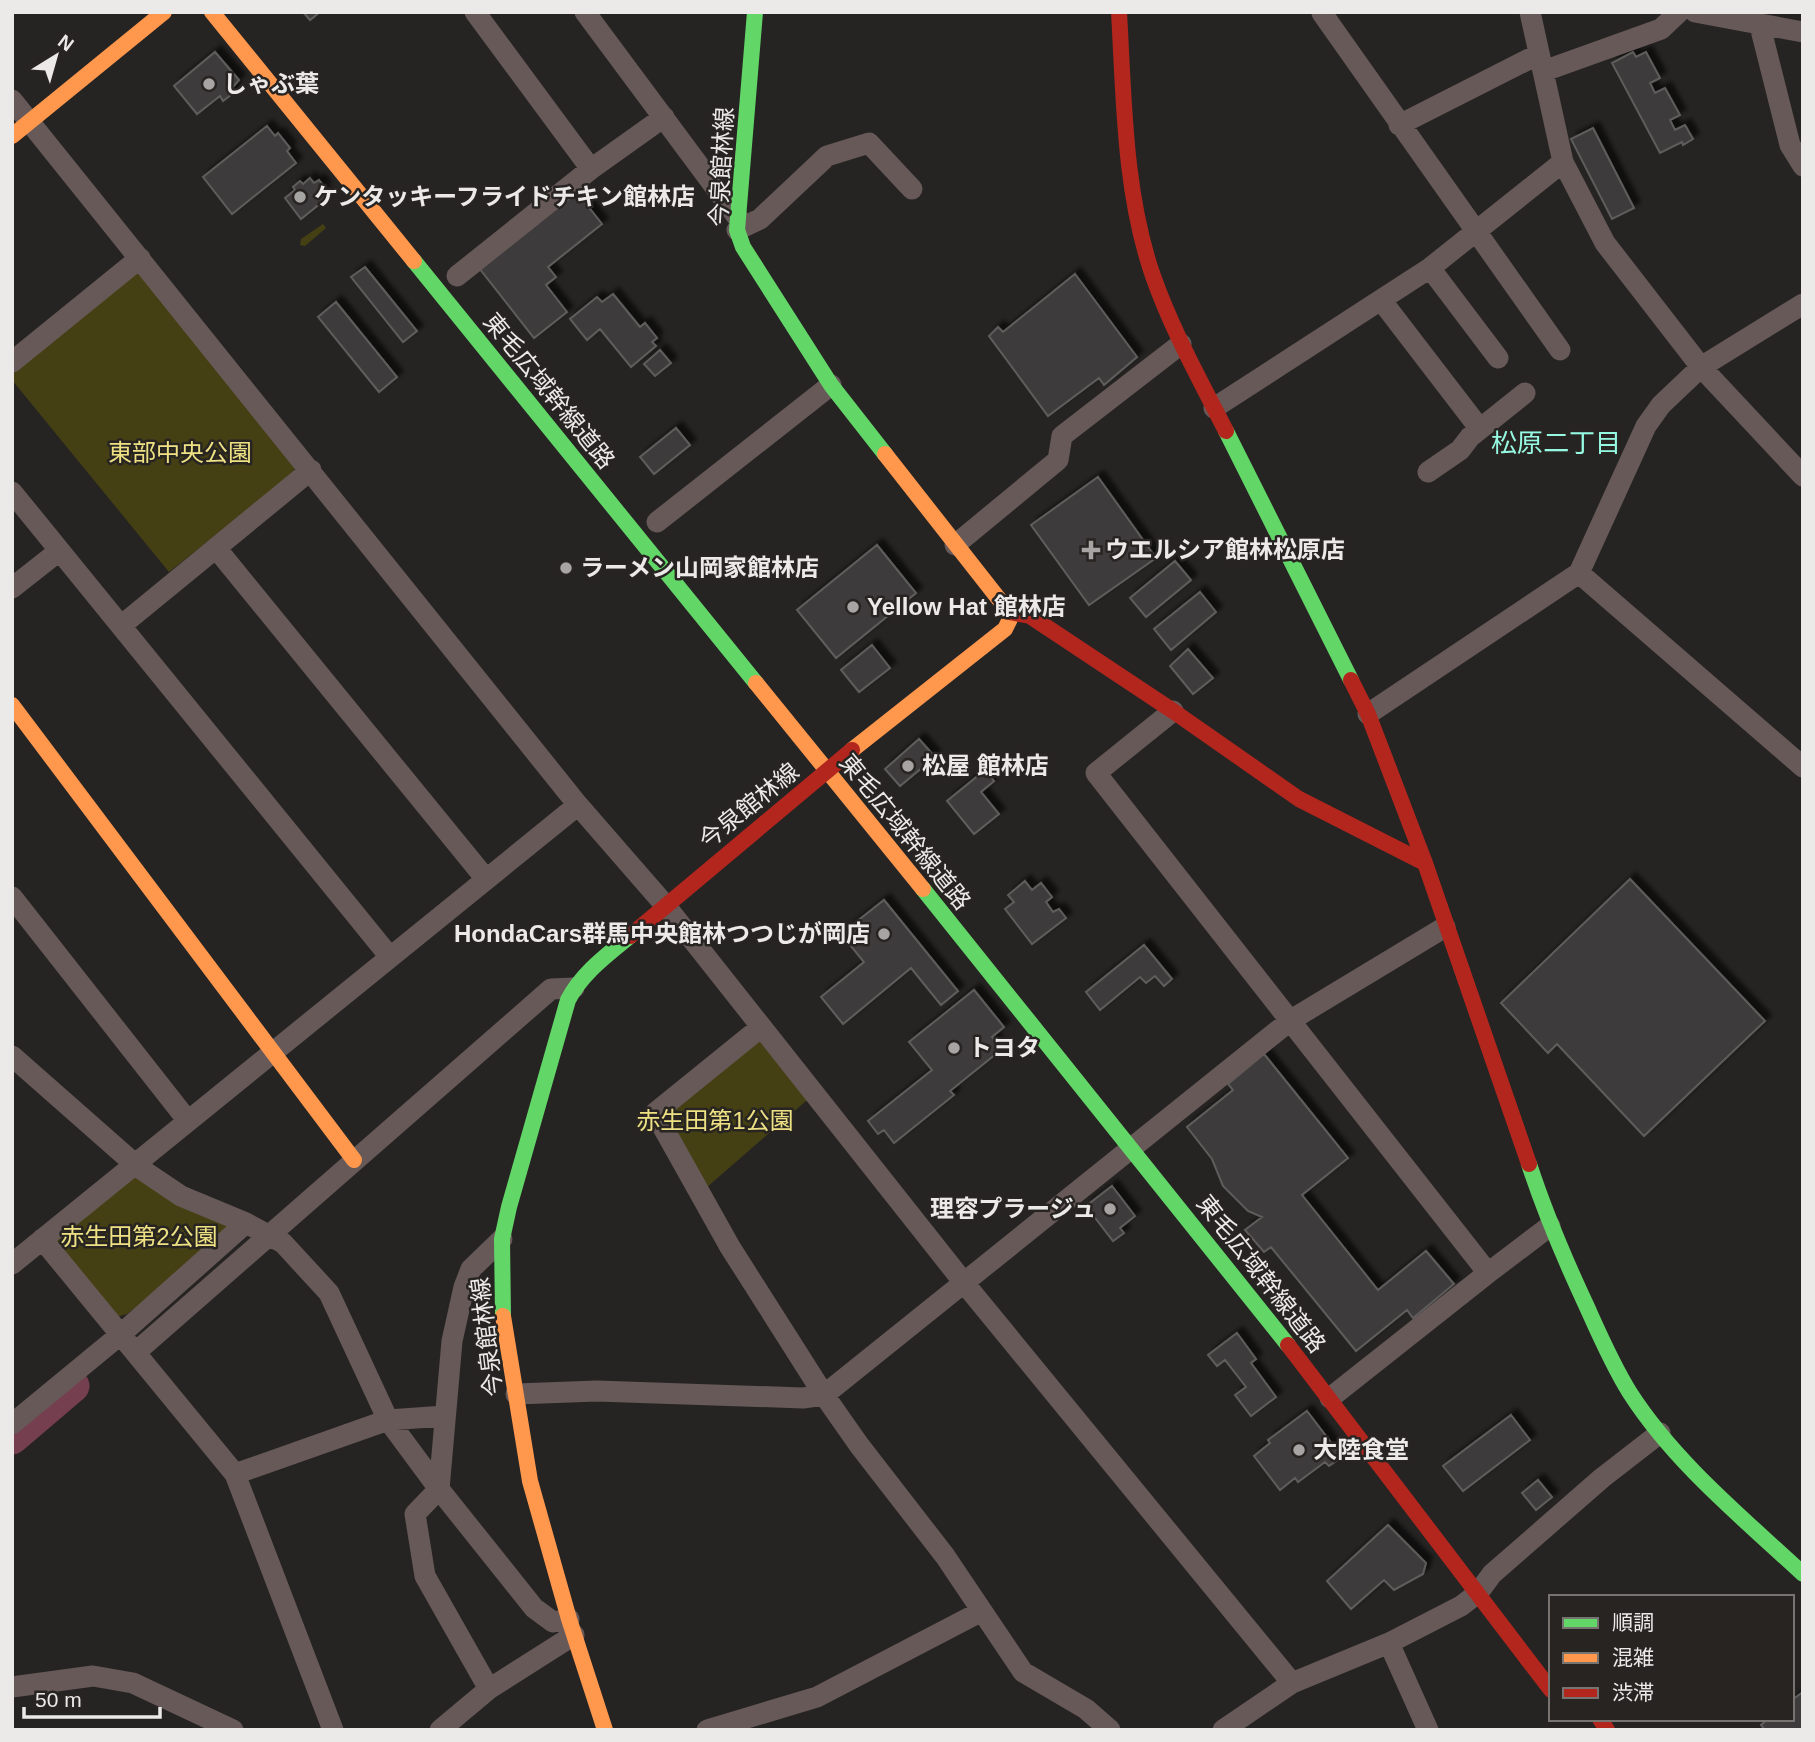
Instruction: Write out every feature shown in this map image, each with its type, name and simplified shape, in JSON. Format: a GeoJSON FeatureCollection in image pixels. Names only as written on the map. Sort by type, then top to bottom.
{"type":"FeatureCollection","features":[{"type":"Feature","properties":{"kind":"main road"},"geometry":{"type":"LineString","coordinates":[[12,136],[164,12]]}},
{"type":"Feature","properties":{"kind":"main road","name":"東毛広域幹線道路"},"geometry":{"type":"LineString","coordinates":[[212,12],[1133,1149],[1330,1398],[1549,1687]]}},
{"type":"Feature","properties":{"kind":"main road","name":"今泉館林線"},"geometry":{"type":"LineString","coordinates":[[606,1730],[572,1627],[530,1481],[502,1307],[502,1239],[563,1017],[574,988],[594,966],[664,905],[1005,629],[1010,619],[1009,612],[831,384],[744,247],[737,224],[755,12]]}},
{"type":"Feature","properties":{"kind":"main road"},"geometry":{"type":"LineString","coordinates":[[1119,12],[1127,140],[1138,220],[1152,274],[1171,324],[1368,714],[1424,863],[1550,1226],[1607,1350],[1630,1393],[1660,1433],[1702,1479],[1803,1574]]}},
{"type":"Feature","properties":{"kind":"main road"},"geometry":{"type":"LineString","coordinates":[[1009,612],[1030,615],[1298,799],[1424,863]]}},
{"type":"Feature","properties":{"kind":"main road"},"geometry":{"type":"LineString","coordinates":[[12,705],[354,1160]]}},
{"type":"Feature","properties":{"kind":"street"},"geometry":{"type":"LineString","coordinates":[[475,12],[591,169]]}},
{"type":"Feature","properties":{"kind":"street"},"geometry":{"type":"LineString","coordinates":[[585,12],[664,117],[737,224],[760,219],[828,156],[869,143],[912,189]]}},
{"type":"Feature","properties":{"kind":"street"},"geometry":{"type":"LineString","coordinates":[[1530,12],[1563,162],[1605,243],[1701,367],[1799,463]]}},
{"type":"Feature","properties":{"kind":"street"},"geometry":{"type":"LineString","coordinates":[[1399,125],[1541,62],[1661,29],[1679,12]]}},
{"type":"Feature","properties":{"kind":"street"},"geometry":{"type":"LineString","coordinates":[[1695,12],[1803,32]]}},
{"type":"Feature","properties":{"kind":"street"},"geometry":{"type":"LineString","coordinates":[[1322,13],[1560,350]]}},
{"type":"Feature","properties":{"kind":"street"},"geometry":{"type":"LineString","coordinates":[[1760,26],[1790,145],[1803,166]]}},
{"type":"Feature","properties":{"kind":"street"},"geometry":{"type":"LineString","coordinates":[[12,100],[578,805],[664,905],[965,1284],[1292,1683]]}},
{"type":"Feature","properties":{"kind":"street"},"geometry":{"type":"LineString","coordinates":[[457,276],[591,169],[664,117]]}},
{"type":"Feature","properties":{"kind":"street"},"geometry":{"type":"LineString","coordinates":[[1214,408],[1430,268],[1563,162]]}},
{"type":"Feature","properties":{"kind":"street"},"geometry":{"type":"LineString","coordinates":[[12,362],[140,258]]}},
{"type":"Feature","properties":{"kind":"street"},"geometry":{"type":"LineString","coordinates":[[1430,268],[1498,358]]}},
{"type":"Feature","properties":{"kind":"street"},"geometry":{"type":"LineString","coordinates":[[1381,300],[1480,429]]}},
{"type":"Feature","properties":{"kind":"street"},"geometry":{"type":"LineString","coordinates":[[1368,714],[1578,573],[1646,426],[1661,405],[1701,367],[1803,303]]}},
{"type":"Feature","properties":{"kind":"street"},"geometry":{"type":"LineString","coordinates":[[955,545],[1058,460],[1062,436],[1181,344]]}},
{"type":"Feature","properties":{"kind":"street"},"geometry":{"type":"LineString","coordinates":[[657,522],[831,384]]}},
{"type":"Feature","properties":{"kind":"street"},"geometry":{"type":"LineString","coordinates":[[1428,472],[1460,450],[1480,429],[1525,393]]}},
{"type":"Feature","properties":{"kind":"street"},"geometry":{"type":"LineString","coordinates":[[122,625],[310,470]]}},
{"type":"Feature","properties":{"kind":"street"},"geometry":{"type":"LineString","coordinates":[[12,492],[390,957]]}},
{"type":"Feature","properties":{"kind":"street"},"geometry":{"type":"LineString","coordinates":[[216,548],[486,879]]}},
{"type":"Feature","properties":{"kind":"street"},"geometry":{"type":"LineString","coordinates":[[12,589],[59,551]]}},
{"type":"Feature","properties":{"kind":"street"},"geometry":{"type":"LineString","coordinates":[[1578,573],[1803,766]]}},
{"type":"Feature","properties":{"kind":"street"},"geometry":{"type":"LineString","coordinates":[[1173,711],[1096,773],[1488,1273]]}},
{"type":"Feature","properties":{"kind":"street"},"geometry":{"type":"LineString","coordinates":[[12,1264],[578,805]]}},
{"type":"Feature","properties":{"kind":"street"},"geometry":{"type":"LineString","coordinates":[[12,897],[188,1121]]}},
{"type":"Feature","properties":{"kind":"street"},"geometry":{"type":"LineString","coordinates":[[516,1394],[597,1391],[803,1398],[824,1395],[1291,1020],[1445,926]]}},
{"type":"Feature","properties":{"kind":"street"},"geometry":{"type":"LineString","coordinates":[[136,1352],[551,989],[574,988]]}},
{"type":"Feature","properties":{"kind":"street"},"geometry":{"type":"LineString","coordinates":[[760,1028],[655,1113],[730,1247],[824,1395],[945,1556],[1023,1672],[1086,1709],[1110,1730]]}},
{"type":"Feature","properties":{"kind":"street"},"geometry":{"type":"LineString","coordinates":[[12,1056],[135,1165],[181,1196],[246,1223],[283,1243],[329,1293],[388,1420],[439,1489],[534,1608],[553,1622],[572,1627]]}},
{"type":"Feature","properties":{"kind":"street"},"geometry":{"type":"LineString","coordinates":[[12,1424],[120,1335],[246,1223]]}},
{"type":"Feature","properties":{"kind":"street"},"geometry":{"type":"LineString","coordinates":[[1330,1398],[1550,1226]]}},
{"type":"Feature","properties":{"kind":"street"},"geometry":{"type":"LineString","coordinates":[[42,1239],[235,1474],[333,1730]]}},
{"type":"Feature","properties":{"kind":"street"},"geometry":{"type":"LineString","coordinates":[[489,1689],[425,1576],[415,1514],[439,1489],[452,1341],[464,1287],[471,1269],[502,1239]]}},
{"type":"Feature","properties":{"kind":"street"},"geometry":{"type":"LineString","coordinates":[[235,1474],[388,1420],[444,1416]]}},
{"type":"Feature","properties":{"kind":"street"},"geometry":{"type":"LineString","coordinates":[[1223,1730],[1292,1683],[1389,1643],[1461,1606],[1478,1593],[1491,1574],[1602,1478],[1660,1433]]}},
{"type":"Feature","properties":{"kind":"street"},"geometry":{"type":"LineString","coordinates":[[707,1730],[817,1697],[982,1611]]}},
{"type":"Feature","properties":{"kind":"street"},"geometry":{"type":"LineString","coordinates":[[440,1730],[489,1689],[572,1627]]}},
{"type":"Feature","properties":{"kind":"street"},"geometry":{"type":"LineString","coordinates":[[1389,1643],[1428,1730]]}},
{"type":"Feature","properties":{"kind":"street"},"geometry":{"type":"LineString","coordinates":[[12,1687],[93,1676],[133,1683],[233,1730]]}},
{"type":"Feature","properties":{"kind":"green space"},"geometry":{"type":"Polygon","coordinates":[[[323,224],[326,228],[305,246],[300,245],[301,239],[323,224]]]}},
{"type":"Feature","properties":{"kind":"green space","name":"東部中央公園"},"geometry":{"type":"Polygon","coordinates":[[[131,274],[141,274],[296,464],[293,474],[169,572],[12,380],[12,370],[131,274]]]}},
{"type":"Feature","properties":{"kind":"green space","name":"赤生田第1公園"},"geometry":{"type":"Polygon","coordinates":[[[755,1033],[807,1100],[706,1188],[655,1113],[755,1033]]]}},
{"type":"Feature","properties":{"kind":"green space","name":"赤生田第2公園"},"geometry":{"type":"Polygon","coordinates":[[[138,1167],[244,1226],[127,1314],[116,1317],[47,1240],[138,1167]]]}},
{"type":"Feature","properties":{"kind":"building"},"geometry":{"type":"Polygon","coordinates":[[[303,12],[320,12],[310,20],[303,12]]]}},
{"type":"Feature","properties":{"kind":"building"},"geometry":{"type":"Polygon","coordinates":[[[215,52],[239,80],[232,88],[236,91],[223,101],[220,96],[197,114],[174,86],[215,52]]]}},
{"type":"Feature","properties":{"kind":"building"},"geometry":{"type":"Polygon","coordinates":[[[1633,52],[1636,57],[1646,52],[1660,78],[1650,83],[1655,93],[1665,88],[1680,115],[1670,120],[1675,130],[1685,125],[1693,139],[1660,153],[1612,63],[1633,52]]]}},
{"type":"Feature","properties":{"kind":"building"},"geometry":{"type":"Polygon","coordinates":[[[267,126],[275,136],[278,133],[290,148],[287,151],[296,163],[232,214],[203,177],[267,126]]]}},
{"type":"Feature","properties":{"kind":"building"},"geometry":{"type":"Polygon","coordinates":[[[1593,128],[1634,208],[1612,219],[1571,139],[1593,128]]]}},
{"type":"Feature","properties":{"kind":"building"},"geometry":{"type":"Polygon","coordinates":[[[310,178],[314,183],[319,180],[325,188],[321,191],[327,198],[301,219],[285,198],[295,190],[293,187],[300,181],[303,184],[310,178]]]}},
{"type":"Feature","properties":{"kind":"building"},"geometry":{"type":"Polygon","coordinates":[[[576,191],[602,224],[548,267],[556,277],[546,285],[567,312],[534,338],[479,268],[576,191]]]}},
{"type":"Feature","properties":{"kind":"building"},"geometry":{"type":"Polygon","coordinates":[[[365,267],[417,331],[403,342],[351,277],[365,267]]]}},
{"type":"Feature","properties":{"kind":"building"},"geometry":{"type":"Polygon","coordinates":[[[1075,274],[1137,357],[1104,385],[1099,378],[1048,416],[989,336],[998,327],[1003,332],[1075,274]]]}},
{"type":"Feature","properties":{"kind":"building"},"geometry":{"type":"Polygon","coordinates":[[[613,294],[640,327],[645,323],[657,338],[652,342],[656,346],[631,367],[600,329],[587,340],[570,319],[597,297],[602,302],[613,294]]]}},
{"type":"Feature","properties":{"kind":"building"},"geometry":{"type":"Polygon","coordinates":[[[336,302],[397,377],[379,392],[318,317],[336,302]]]}},
{"type":"Feature","properties":{"kind":"building"},"geometry":{"type":"Polygon","coordinates":[[[660,350],[671,363],[655,376],[644,364],[660,350]]]}},
{"type":"Feature","properties":{"kind":"building"},"geometry":{"type":"Polygon","coordinates":[[[676,428],[690,445],[654,474],[640,457],[676,428]]]}},
{"type":"Feature","properties":{"kind":"building"},"geometry":{"type":"Polygon","coordinates":[[[1098,477],[1156,558],[1089,605],[1031,525],[1098,477]]]}},
{"type":"Feature","properties":{"kind":"building"},"geometry":{"type":"Polygon","coordinates":[[[877,545],[916,593],[836,658],[797,610],[877,545]]]}},
{"type":"Feature","properties":{"kind":"building"},"geometry":{"type":"Polygon","coordinates":[[[1175,561],[1191,580],[1146,617],[1130,598],[1175,561]]]}},
{"type":"Feature","properties":{"kind":"building"},"geometry":{"type":"Polygon","coordinates":[[[1200,592],[1216,612],[1171,650],[1154,629],[1200,592]]]}},
{"type":"Feature","properties":{"kind":"building"},"geometry":{"type":"Polygon","coordinates":[[[872,645],[890,668],[859,692],[841,670],[872,645]]]}},
{"type":"Feature","properties":{"kind":"building"},"geometry":{"type":"Polygon","coordinates":[[[1188,649],[1213,678],[1193,694],[1170,666],[1188,649]]]}},
{"type":"Feature","properties":{"kind":"building"},"geometry":{"type":"Polygon","coordinates":[[[919,739],[935,757],[900,786],[885,769],[919,739]]]}},
{"type":"Feature","properties":{"kind":"building"},"geometry":{"type":"Polygon","coordinates":[[[985,770],[994,781],[981,792],[999,814],[974,834],[947,801],[985,770]]]}},
{"type":"Feature","properties":{"kind":"building"},"geometry":{"type":"Polygon","coordinates":[[[1630,879],[1765,1021],[1644,1136],[1557,1044],[1548,1053],[1501,1003],[1630,879]]]}},
{"type":"Feature","properties":{"kind":"building"},"geometry":{"type":"Polygon","coordinates":[[[1025,881],[1032,890],[1041,883],[1052,897],[1046,902],[1053,912],[1059,909],[1066,918],[1032,944],[1005,909],[1014,902],[1008,895],[1025,881]]]}},
{"type":"Feature","properties":{"kind":"building"},"geometry":{"type":"Polygon","coordinates":[[[884,900],[958,991],[941,1005],[911,968],[843,1024],[821,997],[864,962],[841,934],[884,900]]]}},
{"type":"Feature","properties":{"kind":"building"},"geometry":{"type":"Polygon","coordinates":[[[1144,945],[1172,979],[1164,986],[1155,976],[1146,983],[1140,977],[1100,1010],[1086,992],[1144,945]]]}},
{"type":"Feature","properties":{"kind":"building"},"geometry":{"type":"Polygon","coordinates":[[[974,990],[1004,1027],[992,1037],[1002,1049],[950,1091],[954,1095],[894,1143],[884,1130],[878,1134],[868,1121],[932,1070],[909,1042],[974,990]]]}},
{"type":"Feature","properties":{"kind":"building"},"geometry":{"type":"Polygon","coordinates":[[[1264,1054],[1348,1158],[1302,1195],[1378,1290],[1426,1251],[1454,1284],[1413,1318],[1407,1310],[1356,1351],[1271,1247],[1264,1252],[1245,1230],[1262,1217],[1248,1211],[1223,1186],[1212,1159],[1187,1127],[1233,1090],[1228,1084],[1264,1054]]]}},
{"type":"Feature","properties":{"kind":"building"},"geometry":{"type":"Polygon","coordinates":[[[1112,1186],[1135,1216],[1120,1228],[1124,1233],[1113,1241],[1086,1206],[1112,1186]]]}},
{"type":"Feature","properties":{"kind":"building"},"geometry":{"type":"Polygon","coordinates":[[[1237,1333],[1256,1359],[1251,1363],[1276,1397],[1251,1416],[1235,1395],[1246,1387],[1225,1360],[1217,1366],[1208,1355],[1237,1333]]]}},
{"type":"Feature","properties":{"kind":"building","name":"大陸食堂"},"geometry":{"type":"Polygon","coordinates":[[[1307,1411],[1342,1457],[1329,1466],[1325,1462],[1298,1482],[1295,1478],[1280,1490],[1254,1456],[1270,1443],[1268,1440],[1307,1411]]]}},
{"type":"Feature","properties":{"kind":"building"},"geometry":{"type":"Polygon","coordinates":[[[1511,1415],[1530,1440],[1463,1491],[1443,1466],[1511,1415]]]}},
{"type":"Feature","properties":{"kind":"building"},"geometry":{"type":"Polygon","coordinates":[[[1538,1480],[1552,1497],[1536,1510],[1522,1493],[1538,1480]]]}},
{"type":"Feature","properties":{"kind":"building"},"geometry":{"type":"Polygon","coordinates":[[[1388,1525],[1426,1563],[1423,1574],[1394,1590],[1384,1580],[1351,1609],[1327,1581],[1388,1525]]]}},
{"type":"Feature","properties":{"kind":"building"},"geometry":{"type":"Polygon","coordinates":[[[1803,1692],[1803,1730],[1765,1730],[1761,1725],[1766,1721],[1794,1721],[1794,1699],[1803,1692]]]}},
{"type":"Feature","properties":{"kind":"waterway"},"geometry":{"type":"LineString","coordinates":[[12,1438],[73,1386]]}},
{"type":"Feature","properties":{"kind":"traffic: fast"},"geometry":{"type":"LineString","coordinates":[[755,12],[737,230],[743,247],[831,385],[885,454]]}},
{"type":"Feature","properties":{"kind":"traffic: fast"},"geometry":{"type":"LineString","coordinates":[[414,261],[756,683]]}},
{"type":"Feature","properties":{"kind":"traffic: fast"},"geometry":{"type":"LineString","coordinates":[[1226,431],[1351,680]]}},
{"type":"Feature","properties":{"kind":"traffic: fast"},"geometry":{"type":"LineString","coordinates":[[923,889],[1288,1345]]}},
{"type":"Feature","properties":{"kind":"traffic: fast"},"geometry":{"type":"LineString","coordinates":[[503,1316],[502,1239],[568,1000],[588,973],[630,936]]}},
{"type":"Feature","properties":{"kind":"traffic: fast"},"geometry":{"type":"LineString","coordinates":[[1529,1164],[1571,1272],[1607,1351],[1630,1393],[1648,1419],[1689,1466],[1803,1574]]}},
{"type":"Feature","properties":{"kind":"traffic: slow"},"geometry":{"type":"LineString","coordinates":[[12,136],[164,12]]}},
{"type":"Feature","properties":{"kind":"traffic: slow"},"geometry":{"type":"LineString","coordinates":[[212,12],[414,261]]}},
{"type":"Feature","properties":{"kind":"traffic: slow"},"geometry":{"type":"LineString","coordinates":[[852,750],[1005,629],[1010,619],[1009,612],[885,454]]}},
{"type":"Feature","properties":{"kind":"traffic: slow"},"geometry":{"type":"LineString","coordinates":[[756,683],[923,889]]}},
{"type":"Feature","properties":{"kind":"traffic: slow"},"geometry":{"type":"LineString","coordinates":[[12,705],[354,1160]]}},
{"type":"Feature","properties":{"kind":"traffic: slow"},"geometry":{"type":"LineString","coordinates":[[503,1316],[530,1481],[569,1619],[605,1730]]}},
{"type":"Feature","properties":{"kind":"traffic: jam"},"geometry":{"type":"LineString","coordinates":[[1119,12],[1127,146],[1143,244],[1169,316],[1226,431]]}},
{"type":"Feature","properties":{"kind":"traffic: jam"},"geometry":{"type":"LineString","coordinates":[[1009,612],[1030,616],[1299,799],[1425,863]]}},
{"type":"Feature","properties":{"kind":"traffic: jam"},"geometry":{"type":"LineString","coordinates":[[1351,680],[1368,714],[1425,863],[1529,1164]]}},
{"type":"Feature","properties":{"kind":"traffic: jam"},"geometry":{"type":"LineString","coordinates":[[630,936],[852,750]]}},
{"type":"Feature","properties":{"kind":"traffic: jam"},"geometry":{"type":"LineString","coordinates":[[1288,1345],[1549,1687]]}},
{"type":"Feature","properties":{"kind":"traffic: jam"},"geometry":{"type":"LineString","coordinates":[[1601,1721],[1607,1730]]}},
{"type":"Feature","properties":{"kind":"place","name":"しゃぶ葉"},"geometry":{"type":"Point","coordinates":[209,84]}},
{"type":"Feature","properties":{"kind":"place","name":"ケンタッキーフライドチキン館林店"},"geometry":{"type":"Point","coordinates":[300,197]}},
{"type":"Feature","properties":{"kind":"place","name":"ウエルシア館林松原店"},"geometry":{"type":"Point","coordinates":[1091,550]}},
{"type":"Feature","properties":{"kind":"place","name":"ラーメン山岡家館林店"},"geometry":{"type":"Point","coordinates":[566,568]}},
{"type":"Feature","properties":{"kind":"place","name":"Yellow Hat 館林店"},"geometry":{"type":"Point","coordinates":[853,607]}},
{"type":"Feature","properties":{"kind":"place","name":"松屋 館林店"},"geometry":{"type":"Point","coordinates":[908,766]}},
{"type":"Feature","properties":{"kind":"place","name":"HondaCars群馬中央館林つつじが岡店"},"geometry":{"type":"Point","coordinates":[884,934]}},
{"type":"Feature","properties":{"kind":"place","name":"トヨタ"},"geometry":{"type":"Point","coordinates":[954,1048]}},
{"type":"Feature","properties":{"kind":"place","name":"理容プラージュ"},"geometry":{"type":"Point","coordinates":[1110,1209]}},
{"type":"Feature","properties":{"kind":"place","name":"大陸食堂"},"geometry":{"type":"Point","coordinates":[1299,1450]}},
{"type":"Feature","properties":{"kind":"district","name":"松原二丁目"},"geometry":{"type":"Point","coordinates":[1556,443]}}]}
